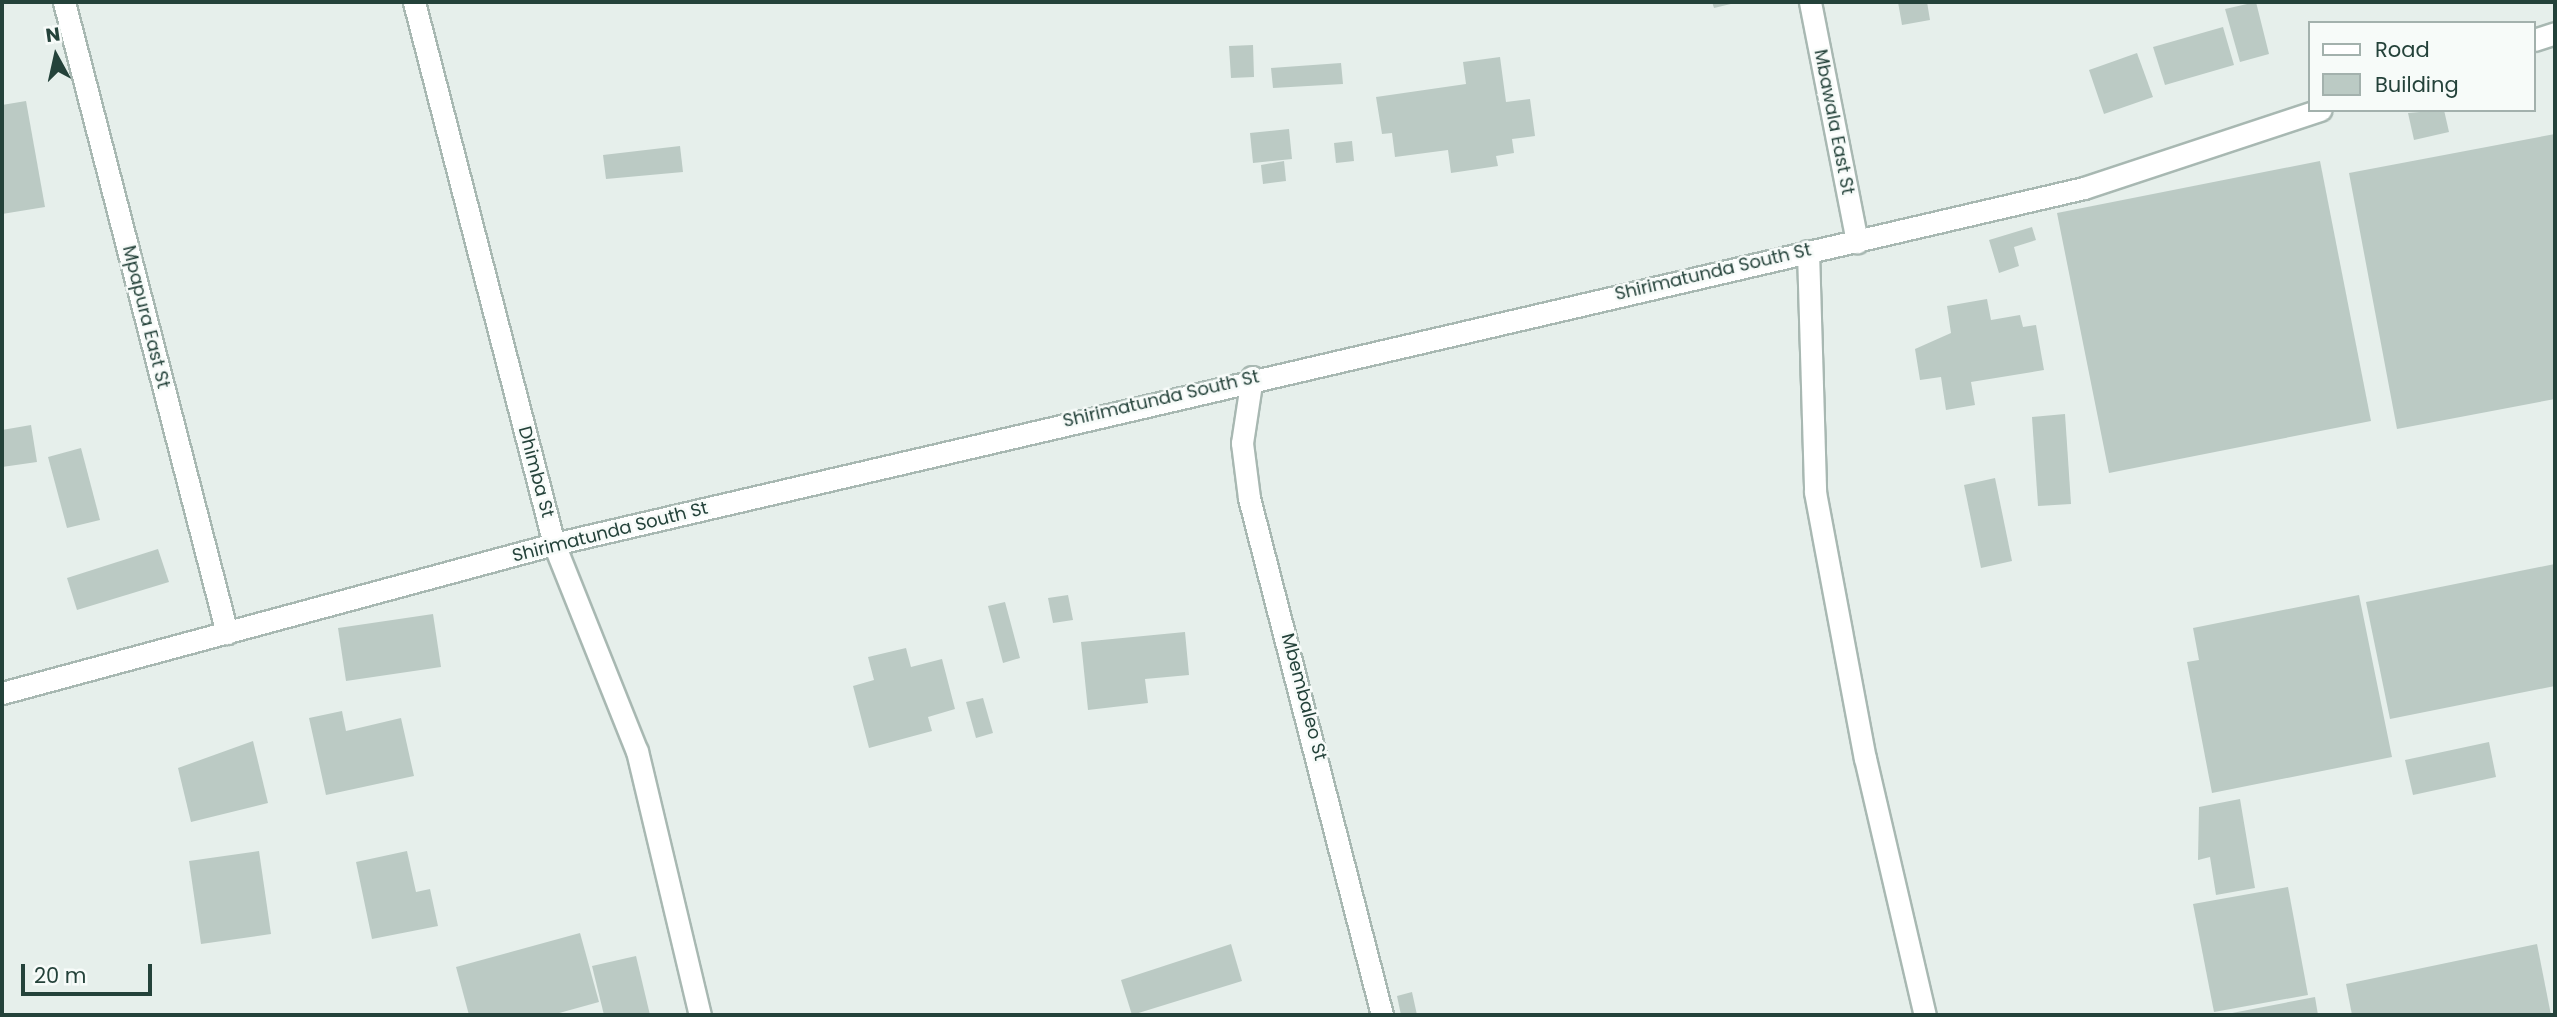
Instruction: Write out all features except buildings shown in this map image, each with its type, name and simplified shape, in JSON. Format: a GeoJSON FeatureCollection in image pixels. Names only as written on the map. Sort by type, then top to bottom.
{"type":"FeatureCollection","features":[{"type":"Feature","properties":{"kind":"street","name":"Mpapura East St"},"geometry":{"type":"LineString","coordinates":[[64,2],[227,633]]}},
{"type":"Feature","properties":{"kind":"street","name":"Dhimba St"},"geometry":{"type":"LineString","coordinates":[[414,2],[554,544],[637,751],[700,1015]]}},
{"type":"Feature","properties":{"kind":"street","name":"Mbawala East St"},"geometry":{"type":"LineString","coordinates":[[1810,2],[1857,242]]}},
{"type":"Feature","properties":{"kind":"street"},"geometry":{"type":"LineString","coordinates":[[2536,39],[2555,33]]}},
{"type":"Feature","properties":{"kind":"street","name":"Shirimatunda South St"},"geometry":{"type":"LineString","coordinates":[[2,693],[554,544],[1252,377],[1857,242],[2084,188],[2314,112]]}},
{"type":"Feature","properties":{"kind":"street"},"geometry":{"type":"LineString","coordinates":[[1808,251],[1815,492],[1865,758],[1925,1015]]}},
{"type":"Feature","properties":{"kind":"street","name":"Mbembaleo St"},"geometry":{"type":"LineString","coordinates":[[1252,377],[1242,443],[1249,498],[1382,1015]]}}]}
